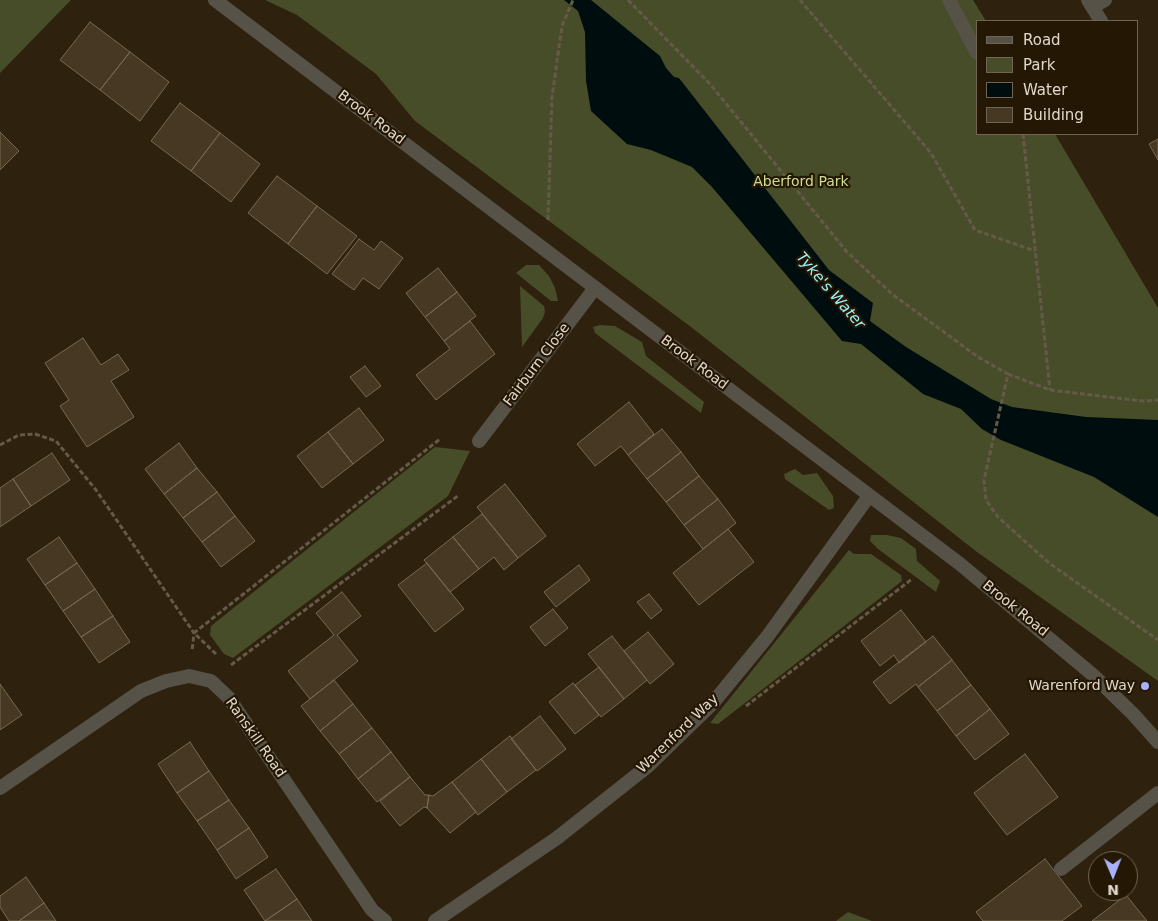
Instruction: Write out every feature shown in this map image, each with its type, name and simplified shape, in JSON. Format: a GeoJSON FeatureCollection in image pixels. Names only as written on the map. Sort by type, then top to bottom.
{"type":"FeatureCollection","features":[{"type":"Feature","properties":{"kind":"street","name":"Brook Road"},"geometry":{"type":"LineString","coordinates":[[215,0],[960,564],[1049,637],[1127,708],[1158,742]]}},
{"type":"Feature","properties":{"kind":"street"},"geometry":{"type":"LineString","coordinates":[[949,0],[976,51]]}},
{"type":"Feature","properties":{"kind":"street"},"geometry":{"type":"LineString","coordinates":[[1095,2],[1101,20]]}},
{"type":"Feature","properties":{"kind":"street","name":"Fairburn Close"},"geometry":{"type":"LineString","coordinates":[[479,441],[595,288]]}},
{"type":"Feature","properties":{"kind":"street","name":"Warenford Way"},"geometry":{"type":"LineString","coordinates":[[435,921],[557,838],[648,766],[712,704],[761,644],[869,496]]}},
{"type":"Feature","properties":{"kind":"street"},"geometry":{"type":"LineString","coordinates":[[0,788],[142,692],[166,681],[189,676]]}},
{"type":"Feature","properties":{"kind":"street","name":"Ranskill Road"},"geometry":{"type":"LineString","coordinates":[[189,676],[210,681],[228,697],[372,910],[386,921]]}},
{"type":"Feature","properties":{"kind":"street"},"geometry":{"type":"LineString","coordinates":[[1061,869],[1158,793]]}},
{"type":"Feature","properties":{"kind":"path"},"geometry":{"type":"LineString","coordinates":[[549,253],[548,159],[552,97],[562,26],[573,0]]}},
{"type":"Feature","properties":{"kind":"path"},"geometry":{"type":"LineString","coordinates":[[628,0],[710,84],[847,252],[892,294],[978,357],[1008,374],[1050,390],[1142,401],[1158,400]]}},
{"type":"Feature","properties":{"kind":"path"},"geometry":{"type":"LineString","coordinates":[[800,0],[931,153],[975,230],[1035,251]]}},
{"type":"Feature","properties":{"kind":"path"},"geometry":{"type":"LineString","coordinates":[[1022,135],[1050,390]]}},
{"type":"Feature","properties":{"kind":"path"},"geometry":{"type":"LineString","coordinates":[[1008,374],[984,480],[986,500],[998,517],[1049,563],[1158,640]]}},
{"type":"Feature","properties":{"kind":"path"},"geometry":{"type":"LineString","coordinates":[[0,445],[19,435],[35,434],[56,441],[96,490],[194,633],[222,660]]}},
{"type":"Feature","properties":{"kind":"path"},"geometry":{"type":"LineString","coordinates":[[189,676],[194,633],[440,439]]}},
{"type":"Feature","properties":{"kind":"path"},"geometry":{"type":"LineString","coordinates":[[229,667],[459,495]]}},
{"type":"Feature","properties":{"kind":"path"},"geometry":{"type":"LineString","coordinates":[[744,708],[912,579]]}},
{"type":"Feature","properties":{"kind":"green space"},"geometry":{"type":"Polygon","coordinates":[[[0,0],[71,0],[0,73],[0,0]]]}},
{"type":"Feature","properties":{"kind":"green space","name":"Aberford Park"},"geometry":{"type":"Polygon","coordinates":[[[265,0],[973,0],[985,20],[976,20],[976,135],[1056,135],[1158,308],[1158,681],[977,552],[691,327],[415,121],[376,74],[297,15],[265,0]]]}},
{"type":"Feature","properties":{"kind":"green space"},"geometry":{"type":"Polygon","coordinates":[[[526,265],[539,265],[549,276],[555,288],[558,301],[551,301],[516,273],[526,265]]]}},
{"type":"Feature","properties":{"kind":"green space"},"geometry":{"type":"Polygon","coordinates":[[[520,286],[544,306],[545,312],[543,318],[522,347],[520,286]]]}},
{"type":"Feature","properties":{"kind":"green space"},"geometry":{"type":"Polygon","coordinates":[[[600,325],[615,326],[642,342],[646,356],[704,402],[701,413],[595,333],[593,327],[600,325]]]}},
{"type":"Feature","properties":{"kind":"green space"},"geometry":{"type":"Polygon","coordinates":[[[435,447],[470,451],[448,496],[233,658],[224,654],[210,635],[211,626],[435,447]]]}},
{"type":"Feature","properties":{"kind":"green space"},"geometry":{"type":"Polygon","coordinates":[[[795,469],[803,475],[817,473],[833,496],[834,508],[829,510],[785,479],[784,474],[795,469]]]}},
{"type":"Feature","properties":{"kind":"green space"},"geometry":{"type":"Polygon","coordinates":[[[871,535],[887,535],[901,538],[916,549],[917,561],[940,581],[936,592],[878,549],[870,541],[871,535]]]}},
{"type":"Feature","properties":{"kind":"green space"},"geometry":{"type":"Polygon","coordinates":[[[849,550],[854,554],[871,554],[901,575],[902,581],[718,724],[710,723],[849,550]]]}},
{"type":"Feature","properties":{"kind":"green space"},"geometry":{"type":"Polygon","coordinates":[[[848,912],[872,921],[836,921],[848,912]]]}},
{"type":"Feature","properties":{"kind":"water","name":"Tyke's Water"},"geometry":{"type":"Polygon","coordinates":[[[564,0],[591,0],[660,56],[666,68],[674,77],[679,78],[829,270],[873,303],[870,321],[906,347],[991,399],[1012,407],[1086,417],[1158,420],[1158,517],[1094,477],[1001,440],[982,429],[961,409],[923,394],[861,344],[842,341],[712,187],[692,167],[651,150],[627,144],[591,111],[586,81],[585,32],[578,11],[564,0]]]}},
{"type":"Feature","properties":{"kind":"building"},"geometry":{"type":"Polygon","coordinates":[[[90,22],[130,52],[100,90],[60,60],[90,22]]]}},
{"type":"Feature","properties":{"kind":"building"},"geometry":{"type":"Polygon","coordinates":[[[130,52],[169,82],[140,121],[100,90],[130,52]]]}},
{"type":"Feature","properties":{"kind":"building"},"geometry":{"type":"Polygon","coordinates":[[[180,103],[220,133],[191,171],[151,141],[180,103]]]}},
{"type":"Feature","properties":{"kind":"building"},"geometry":{"type":"Polygon","coordinates":[[[0,132],[19,151],[0,170],[0,132]]]}},
{"type":"Feature","properties":{"kind":"building"},"geometry":{"type":"Polygon","coordinates":[[[220,133],[260,164],[231,202],[191,171],[220,133]]]}},
{"type":"Feature","properties":{"kind":"building"},"geometry":{"type":"Polygon","coordinates":[[[1158,139],[1158,160],[1149,144],[1158,139]]]}},
{"type":"Feature","properties":{"kind":"building"},"geometry":{"type":"Polygon","coordinates":[[[277,176],[317,206],[288,244],[248,213],[277,176]]]}},
{"type":"Feature","properties":{"kind":"building"},"geometry":{"type":"Polygon","coordinates":[[[317,206],[357,236],[327,274],[288,244],[317,206]]]}},
{"type":"Feature","properties":{"kind":"building"},"geometry":{"type":"Polygon","coordinates":[[[359,239],[374,250],[381,241],[403,258],[379,289],[363,278],[354,290],[332,274],[359,239]]]}},
{"type":"Feature","properties":{"kind":"building"},"geometry":{"type":"Polygon","coordinates":[[[438,268],[457,292],[425,317],[406,293],[438,268]]]}},
{"type":"Feature","properties":{"kind":"building"},"geometry":{"type":"Polygon","coordinates":[[[457,292],[476,316],[444,341],[425,317],[457,292]]]}},
{"type":"Feature","properties":{"kind":"building"},"geometry":{"type":"Polygon","coordinates":[[[470,321],[495,354],[436,400],[416,375],[450,349],[444,341],[470,321]]]}},
{"type":"Feature","properties":{"kind":"building"},"geometry":{"type":"Polygon","coordinates":[[[83,338],[101,365],[118,354],[129,370],[111,381],[134,417],[87,447],[60,406],[69,400],[45,363],[83,338]]]}},
{"type":"Feature","properties":{"kind":"building"},"geometry":{"type":"Polygon","coordinates":[[[365,366],[381,386],[366,397],[350,377],[365,366]]]}},
{"type":"Feature","properties":{"kind":"building"},"geometry":{"type":"Polygon","coordinates":[[[629,402],[654,434],[628,455],[621,446],[595,466],[577,444],[629,402]]]}},
{"type":"Feature","properties":{"kind":"building"},"geometry":{"type":"Polygon","coordinates":[[[359,408],[384,440],[353,464],[328,432],[359,408]]]}},
{"type":"Feature","properties":{"kind":"building"},"geometry":{"type":"Polygon","coordinates":[[[662,429],[681,452],[647,479],[628,455],[662,429]]]}},
{"type":"Feature","properties":{"kind":"building"},"geometry":{"type":"Polygon","coordinates":[[[328,432],[353,464],[322,488],[297,456],[328,432]]]}},
{"type":"Feature","properties":{"kind":"building"},"geometry":{"type":"Polygon","coordinates":[[[179,443],[197,468],[164,494],[145,469],[179,443]]]}},
{"type":"Feature","properties":{"kind":"building"},"geometry":{"type":"Polygon","coordinates":[[[681,452],[699,476],[666,502],[647,479],[681,452]]]}},
{"type":"Feature","properties":{"kind":"building"},"geometry":{"type":"Polygon","coordinates":[[[52,453],[70,480],[31,506],[13,479],[52,453]]]}},
{"type":"Feature","properties":{"kind":"building"},"geometry":{"type":"Polygon","coordinates":[[[197,468],[217,492],[183,518],[164,494],[197,468]]]}},
{"type":"Feature","properties":{"kind":"building"},"geometry":{"type":"Polygon","coordinates":[[[699,476],[718,499],[684,525],[666,502],[699,476]]]}},
{"type":"Feature","properties":{"kind":"building"},"geometry":{"type":"Polygon","coordinates":[[[13,479],[31,506],[0,527],[0,488],[13,479]]]}},
{"type":"Feature","properties":{"kind":"building"},"geometry":{"type":"Polygon","coordinates":[[[505,484],[546,536],[518,558],[477,507],[505,484]]]}},
{"type":"Feature","properties":{"kind":"building"},"geometry":{"type":"Polygon","coordinates":[[[217,492],[235,516],[202,542],[183,518],[217,492]]]}},
{"type":"Feature","properties":{"kind":"building"},"geometry":{"type":"Polygon","coordinates":[[[718,499],[736,523],[703,549],[684,525],[718,499]]]}},
{"type":"Feature","properties":{"kind":"building"},"geometry":{"type":"Polygon","coordinates":[[[482,514],[518,558],[504,570],[494,557],[479,569],[453,537],[482,514]]]}},
{"type":"Feature","properties":{"kind":"building"},"geometry":{"type":"Polygon","coordinates":[[[235,516],[255,541],[221,567],[202,542],[235,516]]]}},
{"type":"Feature","properties":{"kind":"building"},"geometry":{"type":"Polygon","coordinates":[[[728,529],[754,562],[699,605],[673,573],[728,529]]]}},
{"type":"Feature","properties":{"kind":"building"},"geometry":{"type":"Polygon","coordinates":[[[59,537],[77,563],[45,585],[27,559],[59,537]]]}},
{"type":"Feature","properties":{"kind":"building"},"geometry":{"type":"Polygon","coordinates":[[[453,537],[479,569],[450,592],[424,560],[453,537]]]}},
{"type":"Feature","properties":{"kind":"building"},"geometry":{"type":"Polygon","coordinates":[[[77,563],[95,589],[63,611],[45,585],[77,563]]]}},
{"type":"Feature","properties":{"kind":"building"},"geometry":{"type":"Polygon","coordinates":[[[427,563],[464,609],[435,632],[398,585],[427,563]]]}},
{"type":"Feature","properties":{"kind":"building"},"geometry":{"type":"Polygon","coordinates":[[[579,565],[590,580],[556,607],[544,592],[579,565]]]}},
{"type":"Feature","properties":{"kind":"building"},"geometry":{"type":"Polygon","coordinates":[[[95,589],[113,616],[81,637],[63,611],[95,589]]]}},
{"type":"Feature","properties":{"kind":"building"},"geometry":{"type":"Polygon","coordinates":[[[342,592],[361,616],[337,635],[358,661],[310,699],[288,671],[334,635],[316,613],[342,592]]]}},
{"type":"Feature","properties":{"kind":"building"},"geometry":{"type":"Polygon","coordinates":[[[649,594],[662,610],[651,619],[637,602],[649,594]]]}},
{"type":"Feature","properties":{"kind":"building"},"geometry":{"type":"Polygon","coordinates":[[[553,609],[568,628],[545,646],[530,627],[553,609]]]}},
{"type":"Feature","properties":{"kind":"building"},"geometry":{"type":"Polygon","coordinates":[[[901,610],[926,642],[899,663],[894,655],[880,666],[861,641],[901,610]]]}},
{"type":"Feature","properties":{"kind":"building"},"geometry":{"type":"Polygon","coordinates":[[[113,616],[130,642],[99,663],[81,637],[113,616]]]}},
{"type":"Feature","properties":{"kind":"building"},"geometry":{"type":"Polygon","coordinates":[[[648,632],[674,664],[650,684],[624,651],[648,632]]]}},
{"type":"Feature","properties":{"kind":"building"},"geometry":{"type":"Polygon","coordinates":[[[612,636],[647,680],[624,699],[588,654],[612,636]]]}},
{"type":"Feature","properties":{"kind":"building"},"geometry":{"type":"Polygon","coordinates":[[[933,636],[952,660],[918,687],[916,684],[890,704],[873,682],[933,636]]]}},
{"type":"Feature","properties":{"kind":"building"},"geometry":{"type":"Polygon","coordinates":[[[952,660],[971,685],[937,711],[918,687],[952,660]]]}},
{"type":"Feature","properties":{"kind":"building"},"geometry":{"type":"Polygon","coordinates":[[[599,667],[624,699],[601,717],[575,685],[599,667]]]}},
{"type":"Feature","properties":{"kind":"building"},"geometry":{"type":"Polygon","coordinates":[[[334,680],[353,704],[320,731],[301,706],[334,680]]]}},
{"type":"Feature","properties":{"kind":"building"},"geometry":{"type":"Polygon","coordinates":[[[573,683],[599,715],[575,734],[549,702],[573,683]]]}},
{"type":"Feature","properties":{"kind":"building"},"geometry":{"type":"Polygon","coordinates":[[[0,684],[22,715],[0,730],[0,684]]]}},
{"type":"Feature","properties":{"kind":"building"},"geometry":{"type":"Polygon","coordinates":[[[971,685],[990,709],[956,736],[937,711],[971,685]]]}},
{"type":"Feature","properties":{"kind":"building"},"geometry":{"type":"Polygon","coordinates":[[[353,704],[372,728],[339,754],[320,731],[353,704]]]}},
{"type":"Feature","properties":{"kind":"building"},"geometry":{"type":"Polygon","coordinates":[[[990,709],[1009,734],[975,760],[956,736],[990,709]]]}},
{"type":"Feature","properties":{"kind":"building"},"geometry":{"type":"Polygon","coordinates":[[[540,716],[566,749],[537,771],[511,739],[540,716]]]}},
{"type":"Feature","properties":{"kind":"building"},"geometry":{"type":"Polygon","coordinates":[[[372,728],[391,752],[358,779],[339,754],[372,728]]]}},
{"type":"Feature","properties":{"kind":"building"},"geometry":{"type":"Polygon","coordinates":[[[510,736],[536,770],[507,792],[481,759],[510,736]]]}},
{"type":"Feature","properties":{"kind":"building"},"geometry":{"type":"Polygon","coordinates":[[[190,742],[209,771],[177,793],[158,764],[190,742]]]}},
{"type":"Feature","properties":{"kind":"building"},"geometry":{"type":"Polygon","coordinates":[[[391,752],[410,777],[377,802],[358,779],[391,752]]]}},
{"type":"Feature","properties":{"kind":"building"},"geometry":{"type":"Polygon","coordinates":[[[1025,754],[1058,797],[1007,835],[974,793],[1025,754]]]}},
{"type":"Feature","properties":{"kind":"building"},"geometry":{"type":"Polygon","coordinates":[[[481,759],[507,792],[478,815],[452,782],[481,759]]]}},
{"type":"Feature","properties":{"kind":"building"},"geometry":{"type":"Polygon","coordinates":[[[209,771],[229,800],[197,821],[177,793],[209,771]]]}},
{"type":"Feature","properties":{"kind":"building"},"geometry":{"type":"Polygon","coordinates":[[[410,777],[425,795],[429,795],[427,808],[424,807],[400,826],[380,801],[410,777]]]}},
{"type":"Feature","properties":{"kind":"building"},"geometry":{"type":"Polygon","coordinates":[[[452,782],[476,812],[450,833],[427,808],[429,795],[433,796],[452,782]]]}},
{"type":"Feature","properties":{"kind":"building"},"geometry":{"type":"Polygon","coordinates":[[[229,800],[249,828],[217,850],[197,821],[229,800]]]}},
{"type":"Feature","properties":{"kind":"building"},"geometry":{"type":"Polygon","coordinates":[[[249,828],[268,857],[236,879],[217,850],[249,828]]]}},
{"type":"Feature","properties":{"kind":"building"},"geometry":{"type":"Polygon","coordinates":[[[1045,859],[1082,906],[1062,921],[983,921],[976,912],[1045,859]]]}},
{"type":"Feature","properties":{"kind":"building"},"geometry":{"type":"Polygon","coordinates":[[[276,869],[297,899],[265,921],[244,890],[276,869]]]}},
{"type":"Feature","properties":{"kind":"building"},"geometry":{"type":"Polygon","coordinates":[[[26,877],[44,903],[19,921],[9,921],[0,907],[0,896],[26,877]]]}},
{"type":"Feature","properties":{"kind":"building"},"geometry":{"type":"Polygon","coordinates":[[[297,899],[312,921],[265,921],[297,899]]]}},
{"type":"Feature","properties":{"kind":"building"},"geometry":{"type":"Polygon","coordinates":[[[1118,901],[1131,901],[1147,921],[1092,921],[1118,901]]]}},
{"type":"Feature","properties":{"kind":"building"},"geometry":{"type":"Polygon","coordinates":[[[44,903],[56,921],[19,921],[44,903]]]}},
{"type":"Feature","properties":{"kind":"place","name":"Warenford Way"},"geometry":{"type":"Point","coordinates":[1145,686]}}]}
